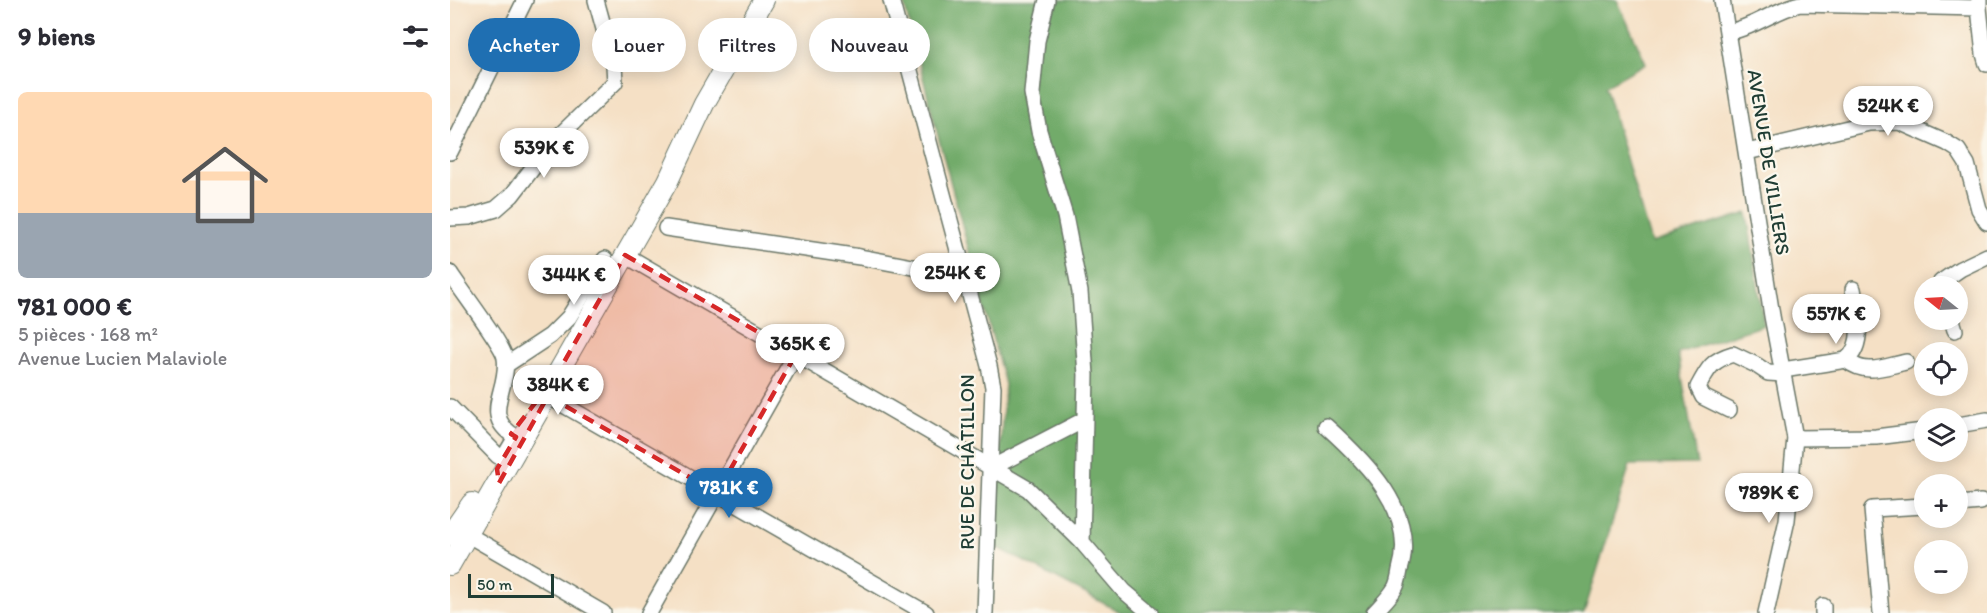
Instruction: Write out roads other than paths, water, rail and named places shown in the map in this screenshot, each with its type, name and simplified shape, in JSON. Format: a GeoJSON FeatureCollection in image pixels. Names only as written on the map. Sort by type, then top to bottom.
{"type":"FeatureCollection","features":[{"type":"Feature","properties":{"kind":"main road"},"geometry":{"type":"LineString","coordinates":[[456,529],[499,483],[548,396],[615,257],[668,181],[704,104],[764,0]]}},
{"type":"Feature","properties":{"kind":"main road"},"geometry":{"type":"LineString","coordinates":[[450,566],[456,529],[511,434],[546,383],[556,376]]}},
{"type":"Feature","properties":{"kind":"street"},"geometry":{"type":"LineString","coordinates":[[450,152],[525,0]]}},
{"type":"Feature","properties":{"kind":"street"},"geometry":{"type":"LineString","coordinates":[[450,218],[469,217],[496,209],[512,195],[552,143],[615,82],[614,64],[596,0]]}},
{"type":"Feature","properties":{"kind":"street","name":"RUE DE CHÂTILLON"},"geometry":{"type":"LineString","coordinates":[[891,0],[993,387],[985,613]]}},
{"type":"Feature","properties":{"kind":"street"},"geometry":{"type":"LineString","coordinates":[[1047,0],[1037,41],[1032,93],[1039,131],[1065,216],[1080,292],[1086,375],[1082,542]]}},
{"type":"Feature","properties":{"kind":"street","name":"AVENUE DE VILLIERS"},"geometry":{"type":"LineString","coordinates":[[1722,0],[1728,32],[1734,115],[1747,152],[1772,316],[1795,438],[1787,520],[1766,613]]}},
{"type":"Feature","properties":{"kind":"street"},"geometry":{"type":"LineString","coordinates":[[1728,32],[1749,27],[1774,13],[1800,4],[1979,4],[1987,64]]}},
{"type":"Feature","properties":{"kind":"street"},"geometry":{"type":"LineString","coordinates":[[1747,152],[1869,123],[1899,122],[1958,150],[1967,164],[1979,209],[1987,222]]}},
{"type":"Feature","properties":{"kind":"street"},"geometry":{"type":"LineString","coordinates":[[666,228],[860,257],[950,274],[964,272]]}},
{"type":"Feature","properties":{"kind":"street"},"geometry":{"type":"LineString","coordinates":[[1950,276],[1987,256]]}},
{"type":"Feature","properties":{"kind":"street"},"geometry":{"type":"LineString","coordinates":[[506,365],[550,336],[568,317],[615,257],[796,354],[1028,489],[1082,542],[1125,591],[1150,613]]}},
{"type":"Feature","properties":{"kind":"street"},"geometry":{"type":"LineString","coordinates":[[450,273],[505,354],[506,365],[498,401],[498,417],[502,428],[516,437],[497,470],[499,483]]}},
{"type":"Feature","properties":{"kind":"street"},"geometry":{"type":"LineString","coordinates":[[1729,410],[1703,397],[1698,387],[1710,366],[1722,357],[1733,354],[1768,373],[1846,360],[1854,351],[1857,336],[1858,319],[1853,289]]}},
{"type":"Feature","properties":{"kind":"street"},"geometry":{"type":"LineString","coordinates":[[649,613],[796,354]]}},
{"type":"Feature","properties":{"kind":"street"},"geometry":{"type":"LineString","coordinates":[[1846,360],[1864,370],[1906,362]]}},
{"type":"Feature","properties":{"kind":"street"},"geometry":{"type":"LineString","coordinates":[[548,396],[926,613]]}},
{"type":"Feature","properties":{"kind":"street"},"geometry":{"type":"LineString","coordinates":[[450,407],[498,456]]}},
{"type":"Feature","properties":{"kind":"street"},"geometry":{"type":"LineString","coordinates":[[991,468],[1084,420]]}},
{"type":"Feature","properties":{"kind":"street"},"geometry":{"type":"LineString","coordinates":[[1968,423],[1987,420]]}},
{"type":"Feature","properties":{"kind":"street"},"geometry":{"type":"LineString","coordinates":[[1326,426],[1351,448],[1382,484],[1399,518],[1405,555],[1395,588],[1374,613]]}},
{"type":"Feature","properties":{"kind":"street"},"geometry":{"type":"LineString","coordinates":[[1795,438],[1876,437],[1914,432]]}},
{"type":"Feature","properties":{"kind":"street"},"geometry":{"type":"LineString","coordinates":[[1968,503],[1981,502]]}},
{"type":"Feature","properties":{"kind":"street"},"geometry":{"type":"LineString","coordinates":[[1881,613],[1872,509],[1914,507]]}},
{"type":"Feature","properties":{"kind":"street"},"geometry":{"type":"LineString","coordinates":[[456,529],[603,613]]}}]}
